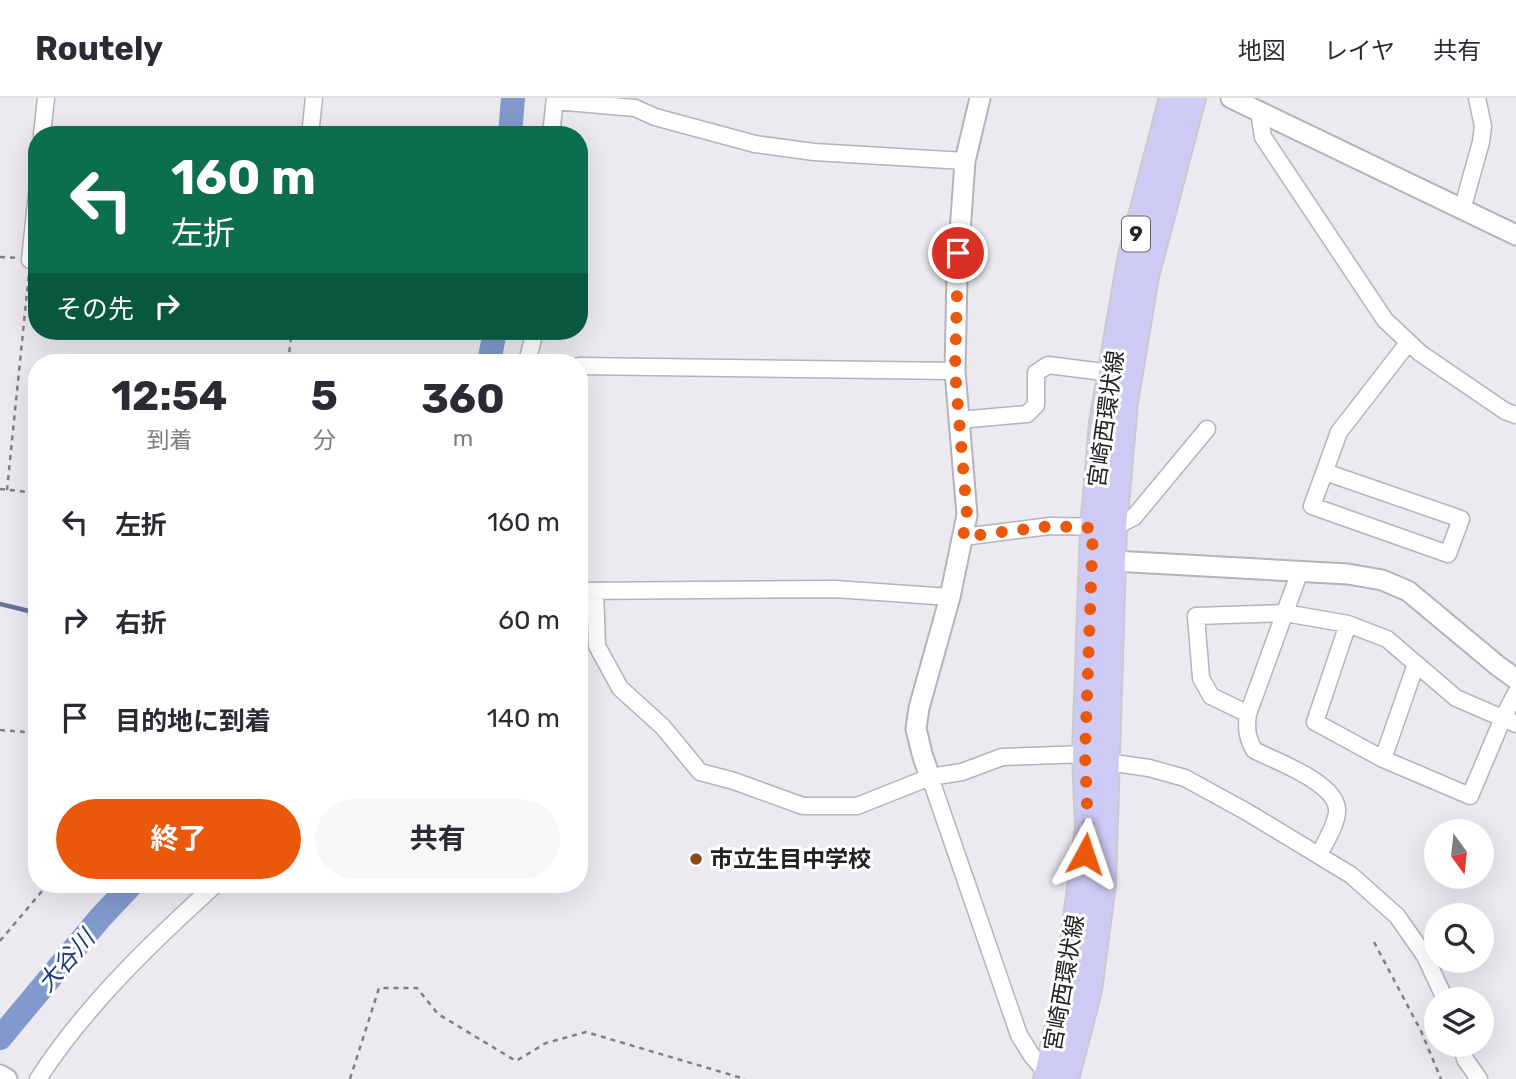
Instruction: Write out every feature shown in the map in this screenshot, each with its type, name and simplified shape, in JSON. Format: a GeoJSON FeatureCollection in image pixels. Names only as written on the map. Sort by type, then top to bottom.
{"type":"FeatureCollection","features":[{"type":"Feature","properties":{"kind":"main road","name":"宮崎西環状線"},"geometry":{"type":"LineString","coordinates":[[1096,758],[1103,527],[1102,423],[1131,255],[1172,98]]}},
{"type":"Feature","properties":{"kind":"main road","name":"宮崎西環状線"},"geometry":{"type":"LineString","coordinates":[[1053,1077],[1088,828],[1114,561],[1103,527],[1146,276],[1193,98]]}},
{"type":"Feature","properties":{"kind":"street"},"geometry":{"type":"LineString","coordinates":[[43,126],[46,98]]}},
{"type":"Feature","properties":{"kind":"street"},"geometry":{"type":"LineString","coordinates":[[311,126],[314,98]]}},
{"type":"Feature","properties":{"kind":"street"},"geometry":{"type":"LineString","coordinates":[[980,98],[965,161],[957,276],[955,371],[967,515],[950,597],[919,708],[916,729],[923,757],[1019,1035],[1032,1056],[1053,1077]]}},
{"type":"Feature","properties":{"kind":"street"},"geometry":{"type":"LineString","coordinates":[[1231,98],[1516,235]]}},
{"type":"Feature","properties":{"kind":"street"},"geometry":{"type":"LineString","coordinates":[[1462,210],[1481,142],[1483,125],[1476,98]]}},
{"type":"Feature","properties":{"kind":"street"},"geometry":{"type":"LineString","coordinates":[[552,126],[555,100],[635,108],[654,117],[755,144],[814,152],[965,161]]}},
{"type":"Feature","properties":{"kind":"street"},"geometry":{"type":"LineString","coordinates":[[1259,112],[1263,136],[1385,320],[1420,353],[1514,411]]}},
{"type":"Feature","properties":{"kind":"street"},"geometry":{"type":"LineString","coordinates":[[1325,472],[1461,519],[1448,554],[1312,506],[1339,432],[1408,343]]}},
{"type":"Feature","properties":{"kind":"street"},"geometry":{"type":"LineString","coordinates":[[959,419],[1027,415],[1036,405],[1036,373],[1048,365],[1111,373]]}},
{"type":"Feature","properties":{"kind":"street"},"geometry":{"type":"LineString","coordinates":[[588,366],[955,371]]}},
{"type":"Feature","properties":{"kind":"street"},"geometry":{"type":"LineString","coordinates":[[963,537],[1050,526],[1103,527],[1134,517],[1207,429]]}},
{"type":"Feature","properties":{"kind":"street"},"geometry":{"type":"LineString","coordinates":[[1114,561],[1348,574],[1382,580],[1408,591],[1516,679]]}},
{"type":"Feature","properties":{"kind":"street"},"geometry":{"type":"LineString","coordinates":[[1300,571],[1248,714],[1246,727],[1254,750],[1321,784],[1333,797],[1337,808],[1335,820],[1319,855]]}},
{"type":"Feature","properties":{"kind":"street"},"geometry":{"type":"LineString","coordinates":[[588,591],[835,589],[950,597]]}},
{"type":"Feature","properties":{"kind":"street"},"geometry":{"type":"LineString","coordinates":[[588,596],[597,646],[620,688],[663,727],[700,772],[734,781],[803,806],[857,807],[930,776],[962,772],[1002,757],[1096,758],[1185,778],[1351,875],[1397,916],[1425,956],[1439,987]]}},
{"type":"Feature","properties":{"kind":"street"},"geometry":{"type":"LineString","coordinates":[[1248,714],[1211,696],[1201,678],[1196,616],[1285,613],[1348,624],[1387,639],[1456,698],[1509,721]]}},
{"type":"Feature","properties":{"kind":"street"},"geometry":{"type":"LineString","coordinates":[[1348,624],[1315,722],[1383,759],[1470,796],[1509,721],[1516,694]]}},
{"type":"Feature","properties":{"kind":"street"},"geometry":{"type":"LineString","coordinates":[[1383,759],[1416,664]]}},
{"type":"Feature","properties":{"kind":"street"},"geometry":{"type":"LineString","coordinates":[[38,1079],[105,993],[168,927],[206,893]]}},
{"type":"Feature","properties":{"kind":"street"},"geometry":{"type":"LineString","coordinates":[[1465,1057],[1479,1079]]}},
{"type":"Feature","properties":{"kind":"street"},"geometry":{"type":"LineString","coordinates":[[0,1075],[7,1079]]}},
{"type":"Feature","properties":{"kind":"path"},"geometry":{"type":"LineString","coordinates":[[7,490],[28,280]]}},
{"type":"Feature","properties":{"kind":"path"},"geometry":{"type":"LineString","coordinates":[[0,489],[28,492]]}},
{"type":"Feature","properties":{"kind":"path"},"geometry":{"type":"LineString","coordinates":[[0,730],[28,732]]}},
{"type":"Feature","properties":{"kind":"path"},"geometry":{"type":"LineString","coordinates":[[0,941],[40,893]]}},
{"type":"Feature","properties":{"kind":"path"},"geometry":{"type":"LineString","coordinates":[[1374,942],[1422,1031],[1441,1079]]}},
{"type":"Feature","properties":{"kind":"path"},"geometry":{"type":"LineString","coordinates":[[350,1079],[379,988],[417,988],[438,1014],[516,1061],[545,1043],[586,1032],[745,1079]]}},
{"type":"Feature","properties":{"kind":"waterway","name":"大谷川"},"geometry":{"type":"LineString","coordinates":[[511,126],[513,98]]}},
{"type":"Feature","properties":{"kind":"waterway","name":"大谷川"},"geometry":{"type":"LineString","coordinates":[[491,354],[493,340]]}},
{"type":"Feature","properties":{"kind":"waterway"},"geometry":{"type":"LineString","coordinates":[[0,604],[28,611]]}},
{"type":"Feature","properties":{"kind":"waterway","name":"大谷川"},"geometry":{"type":"LineString","coordinates":[[0,1038],[124,893]]}},
{"type":"Feature","properties":{"kind":"place","name":"市立生目中学校"},"geometry":{"type":"Point","coordinates":[696,859]}},
{"type":"Feature","properties":{"kind":"route"},"geometry":{"type":"LineString","coordinates":[[958,253],[955,371],[967,515],[963,537],[1050,526],[1093,528],[1085,754],[1088,828],[1085,854]]}}]}
